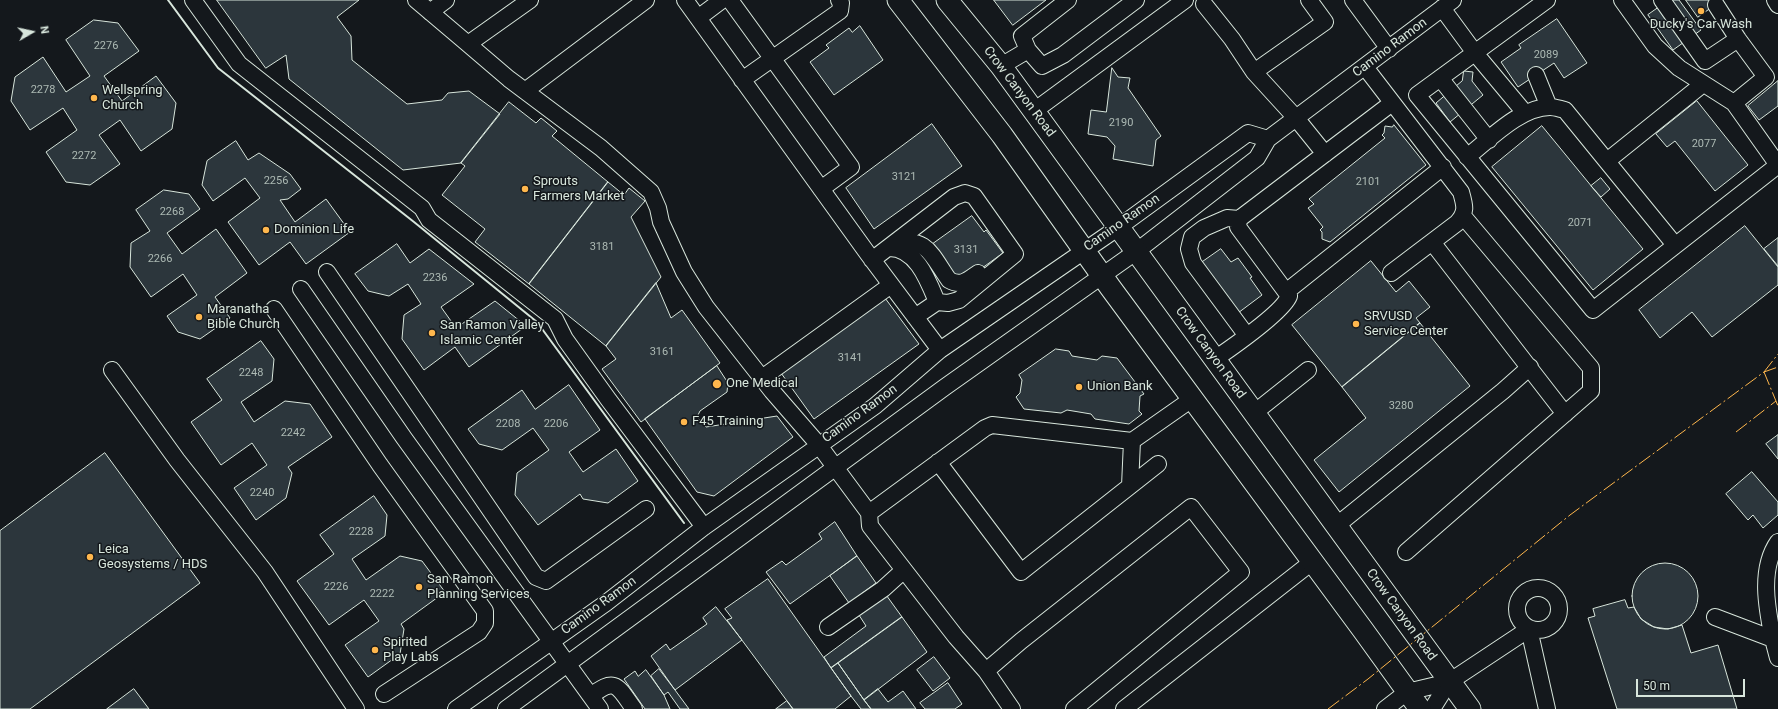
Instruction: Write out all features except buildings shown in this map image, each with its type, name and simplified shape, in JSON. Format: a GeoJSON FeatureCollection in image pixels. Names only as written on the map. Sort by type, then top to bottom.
{"type":"FeatureCollection","features":[{"type":"Feature","properties":{"kind":"main road"},"geometry":{"type":"LineString","coordinates":[[898,0],[1002,135],[1083,250],[1420,709]]}},
{"type":"Feature","properties":{"kind":"main road","name":"Crow Canyon Road"},"geometry":{"type":"LineString","coordinates":[[947,0],[1001,66],[1470,709]]}},
{"type":"Feature","properties":{"kind":"street"},"geometry":{"type":"LineString","coordinates":[[193,0],[239,64],[422,208],[430,220],[555,320],[565,339],[608,399],[704,527]]}},
{"type":"Feature","properties":{"kind":"street"},"geometry":{"type":"LineString","coordinates":[[416,0],[525,91],[601,148],[651,192],[658,208],[661,222],[684,272],[706,307],[762,378],[818,444],[869,513],[870,526],[986,671],[1012,709]]}},
{"type":"Feature","properties":{"kind":"street"},"geometry":{"type":"LineString","coordinates":[[430,12],[446,0]]}},
{"type":"Feature","properties":{"kind":"street"},"geometry":{"type":"LineString","coordinates":[[468,44],[530,0]]}},
{"type":"Feature","properties":{"kind":"street"},"geometry":{"type":"LineString","coordinates":[[525,91],[646,0]]}},
{"type":"Feature","properties":{"kind":"street"},"geometry":{"type":"LineString","coordinates":[[685,0],[872,260],[940,350]]}},
{"type":"Feature","properties":{"kind":"street"},"geometry":{"type":"LineString","coordinates":[[698,18],[722,0]]}},
{"type":"Feature","properties":{"kind":"street"},"geometry":{"type":"LineString","coordinates":[[730,0],[851,167],[821,189]]}},
{"type":"Feature","properties":{"kind":"street"},"geometry":{"type":"LineString","coordinates":[[742,80],[840,12],[841,3],[839,0]]}},
{"type":"Feature","properties":{"kind":"street"},"geometry":{"type":"LineString","coordinates":[[1068,0],[1022,36],[1028,50],[1042,66],[1063,55],[1136,0]]}},
{"type":"Feature","properties":{"kind":"street"},"geometry":{"type":"LineString","coordinates":[[1034,111],[1186,0],[1190,2],[1207,2],[1254,72],[1296,118],[1325,154]]}},
{"type":"Feature","properties":{"kind":"street"},"geometry":{"type":"LineString","coordinates":[[1254,72],[1325,22],[1309,0]]}},
{"type":"Feature","properties":{"kind":"street"},"geometry":{"type":"LineString","coordinates":[[1353,0],[1389,49]]}},
{"type":"Feature","properties":{"kind":"street"},"geometry":{"type":"LineString","coordinates":[[1547,0],[1417,95],[1593,310],[1778,165],[1734,103],[1680,68],[1655,46],[1622,0]]}},
{"type":"Feature","properties":{"kind":"street"},"geometry":{"type":"LineString","coordinates":[[1662,0],[1705,61],[1738,39]]}},
{"type":"Feature","properties":{"kind":"street"},"geometry":{"type":"LineString","coordinates":[[1775,0],[1778,5]]}},
{"type":"Feature","properties":{"kind":"street"},"geometry":{"type":"LineString","coordinates":[[1448,4],[1475,53],[1525,113]]}},
{"type":"Feature","properties":{"kind":"street","name":"Camino Ramon"},"geometry":{"type":"LineString","coordinates":[[506,709],[836,469],[945,387],[1137,251],[1257,158],[1268,139],[1448,4]]}},
{"type":"Feature","properties":{"kind":"street"},"geometry":{"type":"LineString","coordinates":[[1716,5],[1766,78],[1734,103]]}},
{"type":"Feature","properties":{"kind":"street"},"geometry":{"type":"LineString","coordinates":[[1001,66],[1028,50]]}},
{"type":"Feature","properties":{"kind":"street"},"geometry":{"type":"LineString","coordinates":[[1365,67],[1443,167],[1461,192],[1464,204],[1463,216],[1457,223],[1391,273]]}},
{"type":"Feature","properties":{"kind":"street"},"geometry":{"type":"LineString","coordinates":[[1536,75],[1549,107]]}},
{"type":"Feature","properties":{"kind":"street"},"geometry":{"type":"LineString","coordinates":[[1440,78],[1489,140]]}},
{"type":"Feature","properties":{"kind":"street"},"geometry":{"type":"LineString","coordinates":[[1607,161],[1703,84]]}},
{"type":"Feature","properties":{"kind":"street"},"geometry":{"type":"LineString","coordinates":[[1247,336],[1193,263],[1189,249],[1192,236],[1204,228],[1227,218],[1239,219],[1392,103]]}},
{"type":"Feature","properties":{"kind":"street"},"geometry":{"type":"LineString","coordinates":[[1468,157],[1518,116],[1549,107],[1565,110],[1675,245]]}},
{"type":"Feature","properties":{"kind":"street","name":"Camino Ramon"},"geometry":{"type":"LineString","coordinates":[[456,709],[606,603],[704,527],[818,444],[875,406],[940,350],[1083,250],[1119,227],[1248,133],[1268,139]]}},
{"type":"Feature","properties":{"kind":"street"},"geometry":{"type":"LineString","coordinates":[[1286,292],[1443,167]]}},
{"type":"Feature","properties":{"kind":"street"},"geometry":{"type":"LineString","coordinates":[[872,260],[954,197],[965,193],[974,196],[1015,254],[959,300],[948,303],[937,302],[915,317]]}},
{"type":"Feature","properties":{"kind":"street"},"geometry":{"type":"LineString","coordinates":[[1406,552],[1591,391],[1591,368],[1463,216]]}},
{"type":"Feature","properties":{"kind":"street"},"geometry":{"type":"LineString","coordinates":[[1215,359],[1247,336],[1287,301],[1289,296],[1238,227],[1239,219]]}},
{"type":"Feature","properties":{"kind":"street"},"geometry":{"type":"LineString","coordinates":[[887,248],[903,242],[917,242],[924,246],[949,280],[955,283],[966,282],[1003,254],[1010,246]]}},
{"type":"Feature","properties":{"kind":"street"},"geometry":{"type":"LineString","coordinates":[[1432,242],[1565,414]]}},
{"type":"Feature","properties":{"kind":"street"},"geometry":{"type":"LineString","coordinates":[[887,248],[895,248],[912,255],[929,282],[937,302]]}},
{"type":"Feature","properties":{"kind":"street"},"geometry":{"type":"LineString","coordinates":[[327,272],[536,577],[546,581],[646,509]]}},
{"type":"Feature","properties":{"kind":"street"},"geometry":{"type":"LineString","coordinates":[[762,378],[891,285]]}},
{"type":"Feature","properties":{"kind":"street"},"geometry":{"type":"LineString","coordinates":[[302,289],[404,438],[600,709]]}},
{"type":"Feature","properties":{"kind":"street"},"geometry":{"type":"LineString","coordinates":[[274,309],[380,465],[486,611],[485,623],[478,632],[384,694]]}},
{"type":"Feature","properties":{"kind":"street"},"geometry":{"type":"LineString","coordinates":[[1336,526],[1503,391],[1530,367]]}},
{"type":"Feature","properties":{"kind":"street"},"geometry":{"type":"LineString","coordinates":[[112,370],[177,460],[265,572],[356,709]]}},
{"type":"Feature","properties":{"kind":"street"},"geometry":{"type":"LineString","coordinates":[[1254,413],[1308,370]]}},
{"type":"Feature","properties":{"kind":"street"},"geometry":{"type":"LineString","coordinates":[[869,513],[985,428],[992,425],[1132,441],[1192,399]]}},
{"type":"Feature","properties":{"kind":"street"},"geometry":{"type":"LineString","coordinates":[[1130,486],[1132,441]]}},
{"type":"Feature","properties":{"kind":"street"},"geometry":{"type":"LineString","coordinates":[[938,462],[1022,572],[1158,464]]}},
{"type":"Feature","properties":{"kind":"street"},"geometry":{"type":"LineString","coordinates":[[986,671],[1021,641],[1191,507],[1241,572],[1074,709]]}},
{"type":"Feature","properties":{"kind":"street"},"geometry":{"type":"LineString","coordinates":[[1778,542],[1773,549],[1766,577],[1767,598],[1778,658]]}},
{"type":"Feature","properties":{"kind":"street"},"geometry":{"type":"LineString","coordinates":[[1124,709],[1312,562]]}},
{"type":"Feature","properties":{"kind":"street"},"geometry":{"type":"LineString","coordinates":[[828,627],[883,589],[904,570]]}},
{"type":"Feature","properties":{"kind":"street"},"geometry":{"type":"LineString","coordinates":[[1715,617],[1775,639]]}},
{"type":"Feature","properties":{"kind":"street"},"geometry":{"type":"LineString","coordinates":[[1386,709],[1408,692],[1449,682],[1529,629],[1547,709]]}},
{"type":"Feature","properties":{"kind":"street"},"geometry":{"type":"LineString","coordinates":[[1432,709],[1449,682]]}},
{"type":"Feature","properties":{"kind":"street"},"geometry":{"type":"LineString","coordinates":[[591,696],[603,686],[612,685],[619,688],[634,709]]}},
{"type":"Feature","properties":{"kind":"wall"},"geometry":{"type":"LineString","coordinates":[[168,0],[218,68],[414,222],[537,322],[684,523]]}},
{"type":"Feature","properties":{"kind":"power"},"geometry":{"type":"LineString","coordinates":[[1764,372],[1778,354]]}},
{"type":"Feature","properties":{"kind":"power"},"geometry":{"type":"LineString","coordinates":[[1328,709],[1368,679],[1570,515],[1764,372],[1778,367]]}},
{"type":"Feature","properties":{"kind":"power"},"geometry":{"type":"LineString","coordinates":[[1764,372],[1778,406]]}},
{"type":"Feature","properties":{"kind":"power"},"geometry":{"type":"LineString","coordinates":[[1736,432],[1776,401]]}},
{"type":"Feature","properties":{"kind":"place","name":"Ducky's Car Wash"},"geometry":{"type":"Point","coordinates":[1701,11]}},
{"type":"Feature","properties":{"kind":"place","name":"Wellspring Church"},"geometry":{"type":"Point","coordinates":[94,98]}},
{"type":"Feature","properties":{"kind":"place","name":"Sprouts Farmers Market"},"geometry":{"type":"Point","coordinates":[525,189]}},
{"type":"Feature","properties":{"kind":"place","name":"Dominion Life"},"geometry":{"type":"Point","coordinates":[266,230]}},
{"type":"Feature","properties":{"kind":"place","name":"Maranatha Bible Church"},"geometry":{"type":"Point","coordinates":[199,317]}},
{"type":"Feature","properties":{"kind":"place","name":"SRVUSD Service Center"},"geometry":{"type":"Point","coordinates":[1356,324]}},
{"type":"Feature","properties":{"kind":"place","name":"San Ramon Valley Islamic Center"},"geometry":{"type":"Point","coordinates":[432,333]}},
{"type":"Feature","properties":{"kind":"place","name":"One Medical"},"geometry":{"type":"Point","coordinates":[717,384]}},
{"type":"Feature","properties":{"kind":"place","name":"Union Bank"},"geometry":{"type":"Point","coordinates":[1079,387]}},
{"type":"Feature","properties":{"kind":"place","name":"F45 Training"},"geometry":{"type":"Point","coordinates":[684,422]}},
{"type":"Feature","properties":{"kind":"place","name":"Leica Geosystems / HDS"},"geometry":{"type":"Point","coordinates":[90,557]}},
{"type":"Feature","properties":{"kind":"place","name":"San Ramon Planning Services"},"geometry":{"type":"Point","coordinates":[419,587]}},
{"type":"Feature","properties":{"kind":"place","name":"Spirited Play Labs"},"geometry":{"type":"Point","coordinates":[375,650]}}]}
